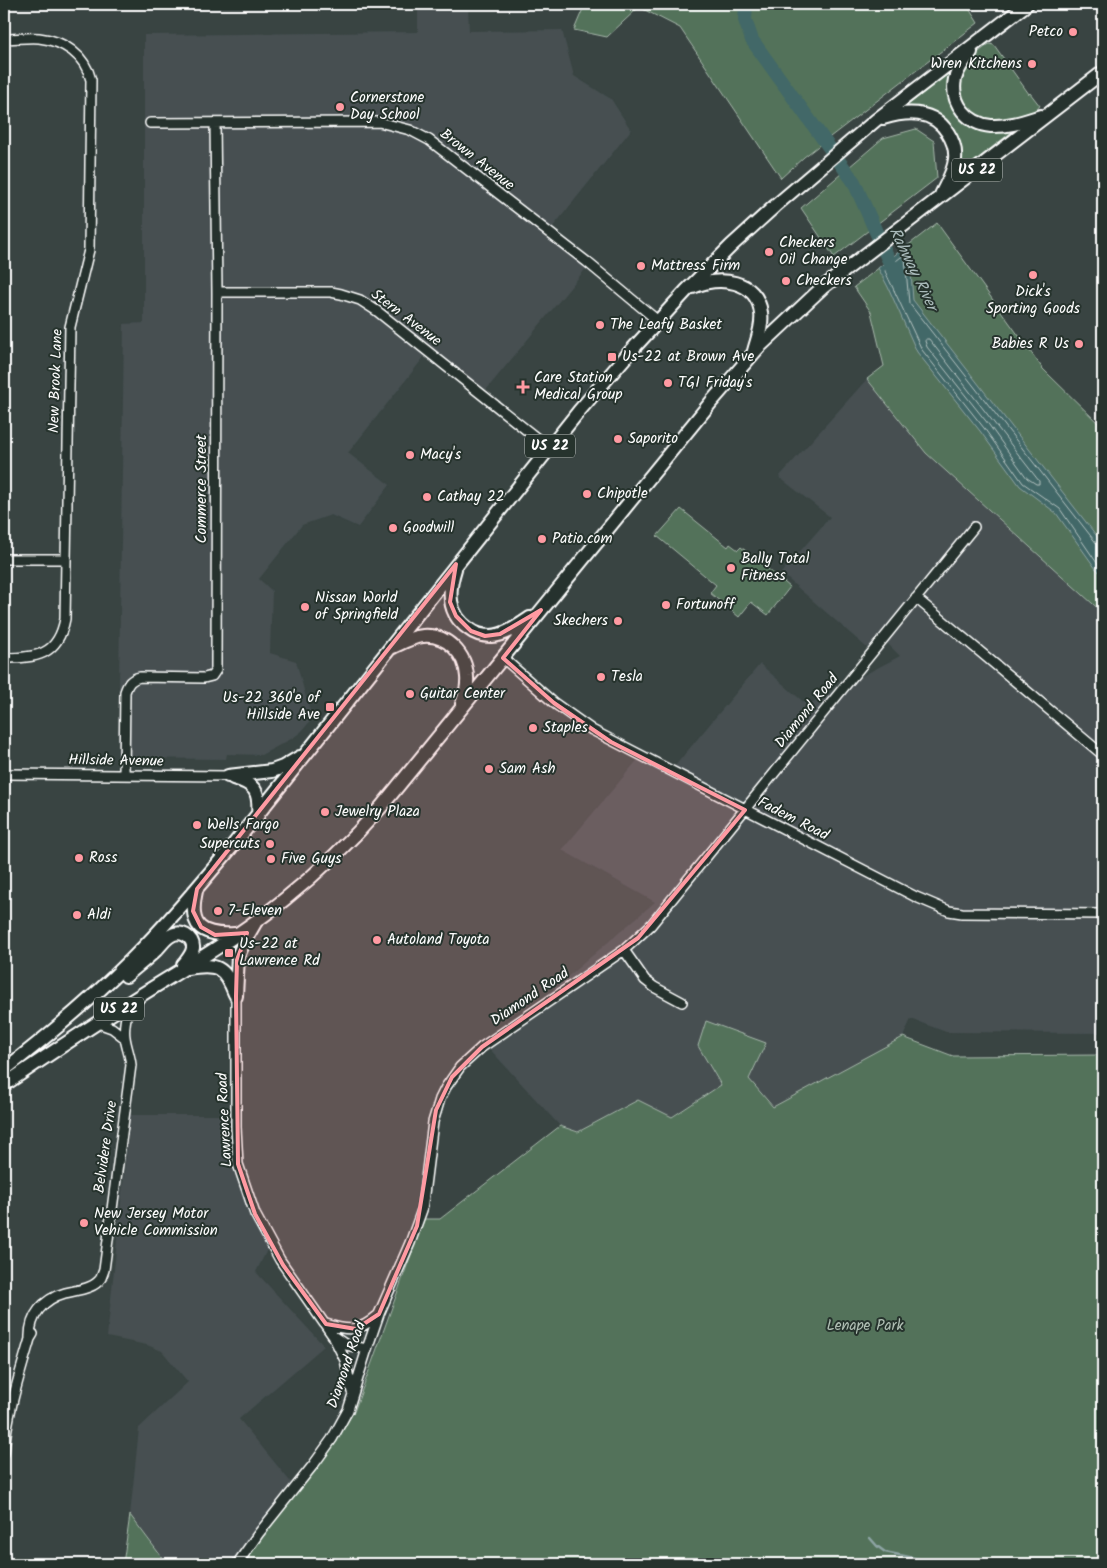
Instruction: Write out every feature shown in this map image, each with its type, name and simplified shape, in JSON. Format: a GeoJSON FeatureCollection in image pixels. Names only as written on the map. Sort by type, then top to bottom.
{"type":"FeatureCollection","features":[{"type":"Feature","properties":{"kind":"highway","name":"US 22"},"geometry":{"type":"LineString","coordinates":[[4,1070],[81,1006],[136,955],[197,889],[258,815],[549,448],[658,320],[760,219],[848,142],[1027,4]]}},
{"type":"Feature","properties":{"kind":"highway"},"geometry":{"type":"LineString","coordinates":[[982,39],[963,62],[955,81],[955,96],[962,111],[971,119],[983,125],[995,126],[1020,123],[1051,112]]}},
{"type":"Feature","properties":{"kind":"highway","name":"US 22"},"geometry":{"type":"LineString","coordinates":[[4,1086],[236,934],[308,880],[352,839],[381,808],[707,406],[753,354],[811,298],[874,247],[1103,72]]}},
{"type":"Feature","properties":{"kind":"highway"},"geometry":{"type":"LineString","coordinates":[[876,120],[898,114],[918,113],[933,118],[944,127],[953,144],[955,159],[953,169],[940,198]]}},
{"type":"Feature","properties":{"kind":"highway"},"geometry":{"type":"LineString","coordinates":[[689,289],[704,283],[725,280],[736,282],[750,291],[762,314],[753,354]]}},
{"type":"Feature","properties":{"kind":"highway"},"geometry":{"type":"LineString","coordinates":[[456,564],[450,587],[450,602],[456,616],[471,631],[485,636],[500,634],[513,629],[541,610]]}},
{"type":"Feature","properties":{"kind":"highway"},"geometry":{"type":"LineString","coordinates":[[389,649],[408,640],[424,636],[440,638],[453,646],[462,658],[467,673],[461,709]]}},
{"type":"Feature","properties":{"kind":"highway"},"geometry":{"type":"LineString","coordinates":[[228,776],[272,771],[307,753]]}},
{"type":"Feature","properties":{"kind":"highway"},"geometry":{"type":"LineString","coordinates":[[228,776],[244,781],[254,788],[258,800],[258,815]]}},
{"type":"Feature","properties":{"kind":"highway"},"geometry":{"type":"LineString","coordinates":[[197,889],[193,911],[196,921],[201,928],[215,935],[236,934]]}},
{"type":"Feature","properties":{"kind":"highway"},"geometry":{"type":"LineString","coordinates":[[236,996],[238,956],[258,919]]}},
{"type":"Feature","properties":{"kind":"highway"},"geometry":{"type":"LineString","coordinates":[[81,1006],[116,984],[169,937],[181,933],[189,938],[193,947],[190,957],[180,971]]}},
{"type":"Feature","properties":{"kind":"highway"},"geometry":{"type":"LineString","coordinates":[[180,971],[202,966],[216,968],[223,972],[228,979],[236,996]]}},
{"type":"Feature","properties":{"kind":"street","name":"New Brook Lane"},"geometry":{"type":"LineString","coordinates":[[4,39],[38,38],[52,41],[70,49],[84,62],[89,70],[91,80],[89,250],[70,327],[65,619],[63,629],[56,643],[42,654],[33,657],[4,658]]}},
{"type":"Feature","properties":{"kind":"street","name":"Brown Avenue"},"geometry":{"type":"LineString","coordinates":[[150,123],[379,122],[410,130],[429,140],[658,320]]}},
{"type":"Feature","properties":{"kind":"street","name":"Commerce Street"},"geometry":{"type":"LineString","coordinates":[[124,775],[125,692],[130,682],[134,678],[140,677],[204,678],[212,676],[216,670],[217,292],[215,123]]}},
{"type":"Feature","properties":{"kind":"street","name":"Stern Avenue"},"geometry":{"type":"LineString","coordinates":[[217,292],[321,291],[341,294],[360,300],[377,311],[549,448]]}},
{"type":"Feature","properties":{"kind":"street","name":"Diamond Road"},"geometry":{"type":"LineString","coordinates":[[236,1564],[314,1464],[332,1439],[348,1410],[379,1314],[422,1210],[433,1122],[440,1099],[452,1077],[468,1058],[482,1047],[624,950],[651,925],[974,527]]}},
{"type":"Feature","properties":{"kind":"street"},"geometry":{"type":"LineString","coordinates":[[4,558],[65,559]]}},
{"type":"Feature","properties":{"kind":"street"},"geometry":{"type":"LineString","coordinates":[[916,598],[1103,755]]}},
{"type":"Feature","properties":{"kind":"street","name":"Fadem Road"},"geometry":{"type":"LineString","coordinates":[[503,658],[554,703],[592,730],[916,897],[949,911],[962,913],[1103,914]]}},
{"type":"Feature","properties":{"kind":"street","name":"Hillside Avenue"},"geometry":{"type":"LineString","coordinates":[[4,774],[228,776]]}},
{"type":"Feature","properties":{"kind":"street"},"geometry":{"type":"LineString","coordinates":[[624,950],[645,980],[682,1002]]}},
{"type":"Feature","properties":{"kind":"street","name":"Lawrence Road"},"geometry":{"type":"LineString","coordinates":[[236,996],[236,1127],[238,1164],[254,1214],[280,1260],[326,1324],[345,1360],[353,1395]]}},
{"type":"Feature","properties":{"kind":"street","name":"Belvidere Drive"},"geometry":{"type":"LineString","coordinates":[[4,1453],[4,1441],[34,1317],[42,1305],[53,1297],[86,1288],[100,1279],[104,1270],[131,1065],[124,1038],[125,1020],[130,1002]]}},
{"type":"Feature","properties":{"kind":"street"},"geometry":{"type":"LineString","coordinates":[[98,1023],[112,1028],[124,1038]]}},
{"type":"Feature","properties":{"kind":"street"},"geometry":{"type":"LineString","coordinates":[[326,1324],[340,1329],[356,1329],[379,1314]]}},
{"type":"Feature","properties":{"kind":"street"},"geometry":{"type":"LineString","coordinates":[[333,1336],[346,1345],[367,1349]]}},
{"type":"Feature","properties":{"kind":"highlighted area"},"geometry":{"type":"Polygon","coordinates":[[[456,564],[450,602],[456,616],[471,631],[485,636],[500,634],[541,610],[503,658],[554,703],[611,742],[745,810],[638,938],[482,1047],[452,1077],[436,1110],[417,1226],[379,1314],[356,1329],[326,1324],[283,1265],[255,1214],[238,1164],[237,960],[247,933],[215,935],[201,927],[193,911],[197,889],[456,564]]]}},
{"type":"Feature","properties":{"kind":"shaded area"},"geometry":{"type":"Polygon","coordinates":[[[418,4],[468,4],[469,31],[562,30],[574,76],[611,99],[631,130],[548,233],[588,266],[482,395],[428,352],[348,453],[390,485],[358,527],[331,515],[302,525],[259,579],[272,591],[270,653],[296,661],[312,719],[302,731],[261,755],[227,754],[226,759],[118,758],[124,324],[144,323],[144,35],[418,32],[418,4]]]}},
{"type":"Feature","properties":{"kind":"shaded area"},"geometry":{"type":"Polygon","coordinates":[[[867,379],[926,453],[1103,613],[1103,1033],[946,1032],[911,1019],[903,1037],[773,1107],[749,1079],[698,1046],[721,1085],[671,1117],[638,1100],[578,1132],[560,1126],[487,1046],[655,902],[562,850],[640,757],[669,773],[760,664],[807,705],[900,656],[885,641],[874,654],[781,573],[830,517],[779,477],[867,379]]]}},
{"type":"Feature","properties":{"kind":"shaded area"},"geometry":{"type":"Polygon","coordinates":[[[130,1115],[240,1115],[241,1158],[272,1240],[256,1272],[324,1346],[239,1419],[298,1491],[242,1564],[167,1564],[130,1515],[139,1428],[188,1382],[162,1351],[147,1345],[107,1337],[130,1115]]]}},
{"type":"Feature","properties":{"kind":"green space"},"geometry":{"type":"Polygon","coordinates":[[[585,4],[966,4],[978,23],[804,157],[781,178],[680,28],[639,7],[607,37],[574,30],[585,4]]]}},
{"type":"Feature","properties":{"kind":"green space"},"geometry":{"type":"Polygon","coordinates":[[[989,44],[994,45],[1029,94],[1040,106],[1027,116],[1004,123],[977,117],[965,107],[958,86],[970,59],[989,44]]]}},
{"type":"Feature","properties":{"kind":"green space"},"geometry":{"type":"Polygon","coordinates":[[[947,74],[953,74],[951,99],[1000,131],[1013,131],[959,173],[957,171],[960,152],[917,107],[907,106],[947,74]]]}},
{"type":"Feature","properties":{"kind":"green space"},"geometry":{"type":"Polygon","coordinates":[[[916,129],[934,141],[937,178],[834,257],[801,208],[883,138],[916,129]]]}},
{"type":"Feature","properties":{"kind":"green space"},"geometry":{"type":"Polygon","coordinates":[[[937,223],[1043,369],[1103,428],[1103,613],[926,453],[867,379],[884,366],[871,312],[854,287],[937,223]]]}},
{"type":"Feature","properties":{"kind":"green space","name":"Bally Total Fitness"},"geometry":{"type":"Polygon","coordinates":[[[681,509],[728,547],[730,544],[738,550],[741,547],[790,587],[768,615],[751,602],[739,617],[710,593],[716,585],[657,536],[681,509]]]}},
{"type":"Feature","properties":{"kind":"green space","name":"Lenape Park"},"geometry":{"type":"Polygon","coordinates":[[[706,1021],[766,1043],[749,1079],[773,1107],[903,1037],[953,1056],[1103,1055],[1103,1564],[242,1564],[298,1491],[354,1412],[424,1219],[440,1219],[560,1126],[578,1132],[638,1100],[672,1117],[721,1085],[698,1046],[706,1021]]]}},
{"type":"Feature","properties":{"kind":"green space"},"geometry":{"type":"Polygon","coordinates":[[[130,1515],[167,1564],[123,1564],[130,1515]]]}},
{"type":"Feature","properties":{"kind":"water"},"geometry":{"type":"Polygon","coordinates":[[[909,244],[913,300],[1103,544],[1103,575],[1096,569],[1056,513],[1020,486],[980,431],[917,352],[878,268],[909,244]]]}},
{"type":"Feature","properties":{"kind":"waterway","name":"Rahway River"},"geometry":{"type":"LineString","coordinates":[[746,4],[745,20],[752,40],[854,182],[896,277]]}},
{"type":"Feature","properties":{"kind":"waterway"},"geometry":{"type":"LineString","coordinates":[[870,1538],[885,1552],[943,1564]]}},
{"type":"Feature","properties":{"kind":"place","name":"Petco"},"geometry":{"type":"Point","coordinates":[1073,32]}},
{"type":"Feature","properties":{"kind":"place","name":"Wren Kitchens"},"geometry":{"type":"Point","coordinates":[1032,64]}},
{"type":"Feature","properties":{"kind":"place","name":"Cornerstone Day School"},"geometry":{"type":"Point","coordinates":[340,107]}},
{"type":"Feature","properties":{"kind":"place","name":"Checkers Oil Change"},"geometry":{"type":"Point","coordinates":[769,252]}},
{"type":"Feature","properties":{"kind":"place","name":"Mattress Firm"},"geometry":{"type":"Point","coordinates":[641,266]}},
{"type":"Feature","properties":{"kind":"place","name":"Dick's Sporting Goods"},"geometry":{"type":"Point","coordinates":[1033,275]}},
{"type":"Feature","properties":{"kind":"place","name":"Checkers"},"geometry":{"type":"Point","coordinates":[786,281]}},
{"type":"Feature","properties":{"kind":"place","name":"The Leafy Basket"},"geometry":{"type":"Point","coordinates":[600,325]}},
{"type":"Feature","properties":{"kind":"place","name":"Babies R Us"},"geometry":{"type":"Point","coordinates":[1079,344]}},
{"type":"Feature","properties":{"kind":"place","name":"Us-22 at Brown Ave"},"geometry":{"type":"Point","coordinates":[612,357]}},
{"type":"Feature","properties":{"kind":"place","name":"TGI Friday's"},"geometry":{"type":"Point","coordinates":[668,383]}},
{"type":"Feature","properties":{"kind":"place","name":"Care Station Medical Group"},"geometry":{"type":"Point","coordinates":[523,387]}},
{"type":"Feature","properties":{"kind":"place","name":"Saporito"},"geometry":{"type":"Point","coordinates":[618,439]}},
{"type":"Feature","properties":{"kind":"place","name":"Macy's"},"geometry":{"type":"Point","coordinates":[410,455]}},
{"type":"Feature","properties":{"kind":"place","name":"Chipotle"},"geometry":{"type":"Point","coordinates":[587,494]}},
{"type":"Feature","properties":{"kind":"place","name":"Cathay 22"},"geometry":{"type":"Point","coordinates":[427,497]}},
{"type":"Feature","properties":{"kind":"place","name":"Goodwill"},"geometry":{"type":"Point","coordinates":[393,528]}},
{"type":"Feature","properties":{"kind":"place","name":"Patio.com"},"geometry":{"type":"Point","coordinates":[542,539]}},
{"type":"Feature","properties":{"kind":"place","name":"Bally Total Fitness"},"geometry":{"type":"Point","coordinates":[731,568]}},
{"type":"Feature","properties":{"kind":"place","name":"Fortunoff"},"geometry":{"type":"Point","coordinates":[666,605]}},
{"type":"Feature","properties":{"kind":"place","name":"Nissan World of Springfield"},"geometry":{"type":"Point","coordinates":[305,607]}},
{"type":"Feature","properties":{"kind":"place","name":"Skechers"},"geometry":{"type":"Point","coordinates":[618,621]}},
{"type":"Feature","properties":{"kind":"place","name":"Tesla"},"geometry":{"type":"Point","coordinates":[601,677]}},
{"type":"Feature","properties":{"kind":"place","name":"Guitar Center"},"geometry":{"type":"Point","coordinates":[410,694]}},
{"type":"Feature","properties":{"kind":"place","name":"Us-22 360'e of Hillside Ave"},"geometry":{"type":"Point","coordinates":[330,707]}},
{"type":"Feature","properties":{"kind":"place","name":"Staples"},"geometry":{"type":"Point","coordinates":[533,728]}},
{"type":"Feature","properties":{"kind":"place","name":"Sam Ash"},"geometry":{"type":"Point","coordinates":[489,769]}},
{"type":"Feature","properties":{"kind":"place","name":"Jewelry Plaza"},"geometry":{"type":"Point","coordinates":[325,812]}},
{"type":"Feature","properties":{"kind":"place","name":"Wells Fargo"},"geometry":{"type":"Point","coordinates":[197,825]}},
{"type":"Feature","properties":{"kind":"place","name":"Supercuts"},"geometry":{"type":"Point","coordinates":[270,844]}},
{"type":"Feature","properties":{"kind":"place","name":"Ross"},"geometry":{"type":"Point","coordinates":[79,858]}},
{"type":"Feature","properties":{"kind":"place","name":"Five Guys"},"geometry":{"type":"Point","coordinates":[271,859]}},
{"type":"Feature","properties":{"kind":"place","name":"7-Eleven"},"geometry":{"type":"Point","coordinates":[218,911]}},
{"type":"Feature","properties":{"kind":"place","name":"Aldi"},"geometry":{"type":"Point","coordinates":[77,915]}},
{"type":"Feature","properties":{"kind":"place","name":"Autoland Toyota"},"geometry":{"type":"Point","coordinates":[377,940]}},
{"type":"Feature","properties":{"kind":"place","name":"Us-22 at Lawrence Rd"},"geometry":{"type":"Point","coordinates":[229,953]}},
{"type":"Feature","properties":{"kind":"place","name":"New Jersey Motor Vehicle Commission"},"geometry":{"type":"Point","coordinates":[84,1223]}}]}
